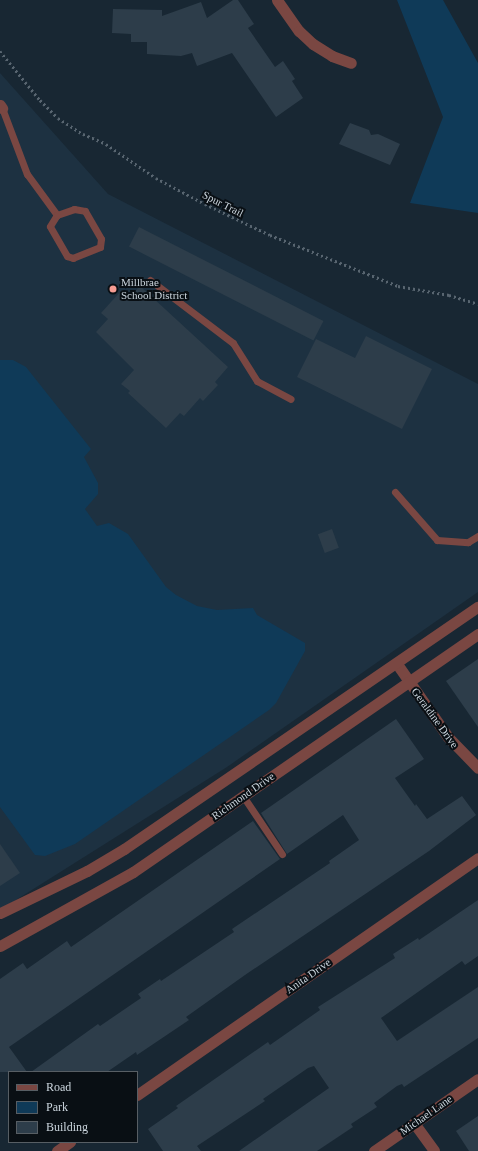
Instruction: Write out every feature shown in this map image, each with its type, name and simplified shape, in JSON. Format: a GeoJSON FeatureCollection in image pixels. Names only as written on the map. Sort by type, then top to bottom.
{"type":"FeatureCollection","features":[{"type":"Feature","properties":{"kind":"street"},"geometry":{"type":"LineString","coordinates":[[277,0],[299,31],[313,44],[332,56],[351,63]]}},
{"type":"Feature","properties":{"kind":"street","name":"Richmond Drive"},"geometry":{"type":"LineString","coordinates":[[0,913],[87,871],[124,849],[397,664],[478,607]]}},
{"type":"Feature","properties":{"kind":"street","name":"Richmond Drive"},"geometry":{"type":"LineString","coordinates":[[0,946],[127,875],[478,634]]}},
{"type":"Feature","properties":{"kind":"street","name":"Geraldine Drive"},"geometry":{"type":"LineString","coordinates":[[397,664],[448,737],[478,768]]}},
{"type":"Feature","properties":{"kind":"street","name":"Anita Drive"},"geometry":{"type":"LineString","coordinates":[[138,1094],[478,858]]}},
{"type":"Feature","properties":{"kind":"street","name":"Michael Lane"},"geometry":{"type":"LineString","coordinates":[[374,1151],[478,1079]]}},
{"type":"Feature","properties":{"kind":"street"},"geometry":{"type":"LineString","coordinates":[[414,1123],[434,1151]]}},
{"type":"Feature","properties":{"kind":"street"},"geometry":{"type":"LineString","coordinates":[[57,1151],[69,1143]]}},
{"type":"Feature","properties":{"kind":"lane"},"geometry":{"type":"LineString","coordinates":[[1,107],[27,174],[57,215]]}},
{"type":"Feature","properties":{"kind":"lane"},"geometry":{"type":"LineString","coordinates":[[74,209],[85,210],[101,235],[100,247],[73,258],[66,256],[51,230],[51,223],[57,215],[74,209]]}},
{"type":"Feature","properties":{"kind":"lane"},"geometry":{"type":"LineString","coordinates":[[150,280],[234,344],[257,381],[291,399]]}},
{"type":"Feature","properties":{"kind":"lane"},"geometry":{"type":"LineString","coordinates":[[395,492],[438,540],[468,542],[478,536]]}},
{"type":"Feature","properties":{"kind":"lane"},"geometry":{"type":"LineString","coordinates":[[243,796],[282,854]]}},
{"type":"Feature","properties":{"kind":"path","name":"Spur Trail"},"geometry":{"type":"LineString","coordinates":[[0,51],[40,100],[58,118],[83,134],[106,144],[156,178],[205,204],[270,235],[398,286],[449,296],[478,304]]}},
{"type":"Feature","properties":{"kind":"shaded area"},"geometry":{"type":"Polygon","coordinates":[[[0,73],[108,194],[478,384],[478,592],[227,767],[0,910],[0,73]]]}},
{"type":"Feature","properties":{"kind":"green space"},"geometry":{"type":"Polygon","coordinates":[[[397,0],[443,0],[478,63],[478,213],[410,203],[443,117],[397,0]]]}},
{"type":"Feature","properties":{"kind":"green space"},"geometry":{"type":"Polygon","coordinates":[[[0,360],[13,360],[26,367],[91,449],[84,457],[98,483],[98,494],[85,509],[97,526],[109,523],[128,534],[166,587],[176,595],[197,606],[217,610],[253,608],[257,615],[305,643],[305,651],[276,703],[269,710],[75,844],[45,856],[35,855],[0,807],[0,360]]]}},
{"type":"Feature","properties":{"kind":"building"},"geometry":{"type":"Polygon","coordinates":[[[233,0],[238,0],[254,24],[248,28],[275,67],[283,61],[295,79],[292,81],[303,98],[276,117],[232,53],[197,66],[192,53],[181,56],[147,54],[147,42],[131,42],[131,34],[112,33],[113,9],[162,10],[162,16],[201,2],[207,18],[233,0]]]}},
{"type":"Feature","properties":{"kind":"building"},"geometry":{"type":"Polygon","coordinates":[[[350,123],[369,130],[371,135],[378,134],[400,144],[390,165],[339,144],[350,123]]]}},
{"type":"Feature","properties":{"kind":"building"},"geometry":{"type":"Polygon","coordinates":[[[139,227],[323,321],[313,341],[129,247],[139,227]]]}},
{"type":"Feature","properties":{"kind":"building"},"geometry":{"type":"Polygon","coordinates":[[[140,286],[228,367],[215,382],[218,385],[203,401],[200,398],[184,416],[180,413],[166,428],[128,393],[130,391],[121,384],[134,370],[96,332],[108,319],[101,313],[120,292],[128,299],[140,286]]]}},
{"type":"Feature","properties":{"kind":"building"},"geometry":{"type":"Polygon","coordinates":[[[366,336],[432,369],[402,429],[297,377],[316,339],[355,358],[366,336]]]}},
{"type":"Feature","properties":{"kind":"building"},"geometry":{"type":"Polygon","coordinates":[[[332,529],[339,548],[325,553],[318,534],[332,529]]]}},
{"type":"Feature","properties":{"kind":"building"},"geometry":{"type":"Polygon","coordinates":[[[478,659],[478,727],[446,681],[478,659]]]}},
{"type":"Feature","properties":{"kind":"building"},"geometry":{"type":"Polygon","coordinates":[[[396,719],[424,759],[395,778],[415,806],[416,804],[427,819],[462,796],[476,815],[429,851],[245,975],[186,1017],[189,1020],[137,1055],[136,1052],[108,1071],[32,1071],[98,1024],[100,1026],[141,998],[138,994],[160,979],[161,981],[234,932],[232,929],[330,863],[329,861],[359,840],[343,815],[287,854],[261,813],[396,719]]]}},
{"type":"Feature","properties":{"kind":"building"},"geometry":{"type":"Polygon","coordinates":[[[253,821],[280,859],[9,1047],[26,1071],[0,1072],[0,979],[23,963],[27,969],[67,941],[71,947],[253,821]]]}},
{"type":"Feature","properties":{"kind":"building"},"geometry":{"type":"Polygon","coordinates":[[[0,844],[20,873],[0,886],[0,844]]]}},
{"type":"Feature","properties":{"kind":"building"},"geometry":{"type":"Polygon","coordinates":[[[478,900],[478,956],[465,965],[462,961],[381,1018],[397,1041],[478,987],[478,1038],[404,1087],[402,1084],[397,1086],[374,1103],[377,1107],[351,1124],[353,1127],[317,1151],[239,1151],[329,1088],[314,1066],[308,1068],[263,1099],[265,1101],[197,1146],[201,1151],[163,1151],[148,1129],[178,1108],[176,1106],[268,1042],[270,1045],[320,1010],[318,1007],[395,958],[393,954],[418,938],[419,940],[478,900]]]}},
{"type":"Feature","properties":{"kind":"building"},"geometry":{"type":"Polygon","coordinates":[[[478,1116],[478,1151],[469,1151],[456,1131],[478,1116]]]}},
{"type":"Feature","properties":{"kind":"place","name":"Millbrae School District"},"geometry":{"type":"Point","coordinates":[113,289]}}]}
